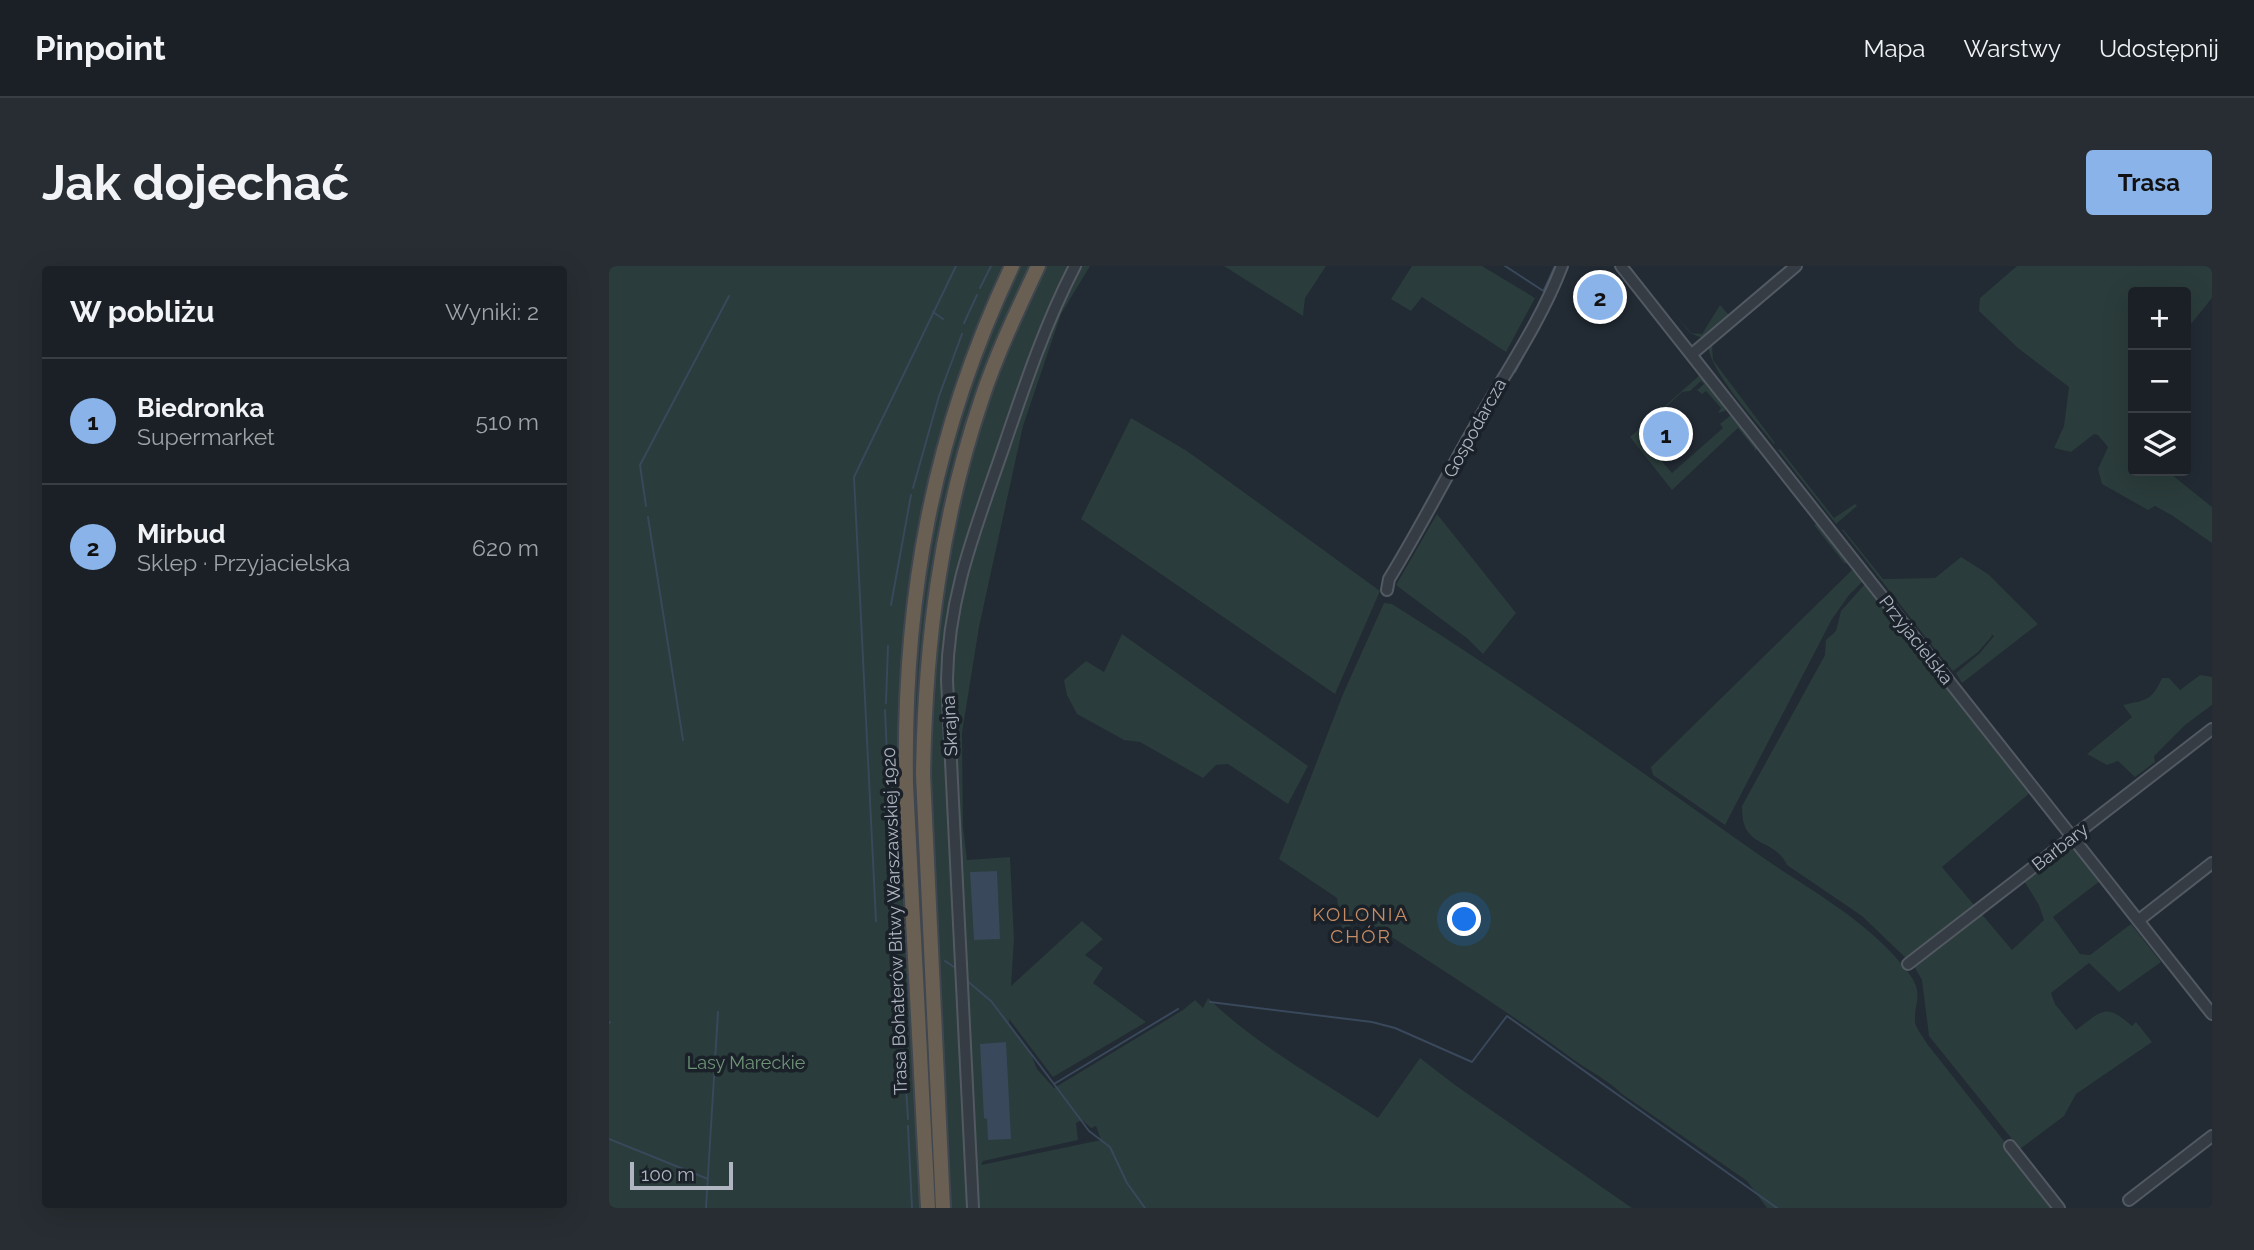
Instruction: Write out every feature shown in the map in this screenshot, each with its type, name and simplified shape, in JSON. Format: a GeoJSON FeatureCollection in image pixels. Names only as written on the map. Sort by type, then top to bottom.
{"type":"FeatureCollection","features":[{"type":"Feature","properties":{"kind":"highway","name":"Trasa Bohaterów Bitwy Warszawskiej 1920"},"geometry":{"type":"LineString","coordinates":[[927,1208],[908,834],[906,716],[910,632],[927,517],[951,423],[972,358],[1012,266]]}},
{"type":"Feature","properties":{"kind":"highway","name":"Trasa Bohaterów Bitwy Warszawskiej 1920"},"geometry":{"type":"LineString","coordinates":[[943,1208],[923,802],[924,716],[930,634],[951,507],[972,428],[994,366],[1038,266]]}},
{"type":"Feature","properties":{"kind":"street","name":"Skrajna"},"geometry":{"type":"LineString","coordinates":[[973,1208],[947,680],[950,627],[961,574],[1020,398],[1053,313],[1075,266]]}},
{"type":"Feature","properties":{"kind":"street","name":"Gospodarcza"},"geometry":{"type":"LineString","coordinates":[[1387,590],[1389,579],[1425,521],[1477,422],[1536,321],[1562,266]]}},
{"type":"Feature","properties":{"kind":"street","name":"Przyjacielska"},"geometry":{"type":"LineString","coordinates":[[1621,266],[2139,920],[2208,1001],[2212,1014]]}},
{"type":"Feature","properties":{"kind":"street"},"geometry":{"type":"LineString","coordinates":[[1692,354],[1795,266]]}},
{"type":"Feature","properties":{"kind":"street","name":"Barbary"},"geometry":{"type":"LineString","coordinates":[[1908,964],[2212,729]]}},
{"type":"Feature","properties":{"kind":"street"},"geometry":{"type":"LineString","coordinates":[[2139,920],[2212,863]]}},
{"type":"Feature","properties":{"kind":"street"},"geometry":{"type":"LineString","coordinates":[[2129,1200],[2212,1136]]}},
{"type":"Feature","properties":{"kind":"street"},"geometry":{"type":"LineString","coordinates":[[2010,1146],[2059,1208]]}},
{"type":"Feature","properties":{"kind":"green space","name":"Lasy Mareckie"},"geometry":{"type":"Polygon","coordinates":[[[609,266],[1090,266],[1061,314],[1023,426],[979,627],[962,733],[963,827],[967,860],[1010,857],[1014,939],[1011,986],[1082,921],[1103,939],[1085,955],[1103,968],[1093,983],[1146,1022],[1053,1077],[1009,1019],[1009,1023],[1031,1054],[1037,1069],[1054,1088],[1183,1010],[1195,1000],[1203,1008],[1208,998],[1268,1047],[1378,1118],[1420,1058],[1632,1208],[609,1208],[609,266]],[[1082,1120],[1076,1123],[1078,1140],[983,1161],[981,1165],[1101,1140],[1096,1126],[1091,1128],[1082,1120]]]}},
{"type":"Feature","properties":{"kind":"green space"},"geometry":{"type":"Polygon","coordinates":[[[1224,266],[1326,266],[1305,298],[1303,316],[1224,266]]]}},
{"type":"Feature","properties":{"kind":"green space"},"geometry":{"type":"Polygon","coordinates":[[[1412,266],[1482,266],[1535,298],[1506,352],[1422,297],[1411,311],[1391,299],[1412,266]]]}},
{"type":"Feature","properties":{"kind":"green space"},"geometry":{"type":"Polygon","coordinates":[[[2017,266],[2212,266],[2212,298],[2191,324],[2191,287],[2128,287],[2128,476],[2173,476],[2212,507],[2212,543],[2155,506],[2148,510],[2102,484],[2098,469],[2108,447],[2098,435],[2094,434],[2071,452],[2054,448],[2064,426],[2069,387],[2018,348],[1979,311],[1980,298],[2017,266]]]}},
{"type":"Feature","properties":{"kind":"green space"},"geometry":{"type":"Polygon","coordinates":[[[1720,305],[1729,315],[1702,338],[1690,333],[1674,313],[1691,333],[1702,334],[1720,305]]]}},
{"type":"Feature","properties":{"kind":"green space"},"geometry":{"type":"Polygon","coordinates":[[[1712,343],[1713,360],[1774,444],[1725,383],[1711,357],[1708,346],[1712,343]]]}},
{"type":"Feature","properties":{"kind":"green space"},"geometry":{"type":"Polygon","coordinates":[[[1701,374],[1726,405],[1725,411],[1718,413],[1721,408],[1706,391],[1702,394],[1697,390],[1704,384],[1701,381],[1690,391],[1682,392],[1639,432],[1640,436],[1672,473],[1723,428],[1720,424],[1731,415],[1757,448],[1755,452],[1738,428],[1672,490],[1630,437],[1701,374]]]}},
{"type":"Feature","properties":{"kind":"green space"},"geometry":{"type":"Polygon","coordinates":[[[1131,418],[1187,451],[1380,591],[1335,694],[1081,519],[1131,418]]]}},
{"type":"Feature","properties":{"kind":"green space"},"geometry":{"type":"Polygon","coordinates":[[[1780,449],[1834,518],[1855,504],[1857,506],[1836,524],[1778,450],[1780,449]]]}},
{"type":"Feature","properties":{"kind":"green space"},"geometry":{"type":"Polygon","coordinates":[[[1437,514],[1516,613],[1483,654],[1468,639],[1396,585],[1437,514]]]}},
{"type":"Feature","properties":{"kind":"green space"},"geometry":{"type":"Polygon","coordinates":[[[1817,524],[1849,561],[1845,564],[1814,525],[1817,524]]]}},
{"type":"Feature","properties":{"kind":"green space"},"geometry":{"type":"Polygon","coordinates":[[[1843,529],[1883,579],[1935,578],[1961,557],[1988,574],[2038,624],[1962,683],[1956,673],[1980,653],[1994,636],[1991,634],[1978,652],[1953,671],[1843,529]]]}},
{"type":"Feature","properties":{"kind":"green space"},"geometry":{"type":"Polygon","coordinates":[[[1853,569],[1862,582],[1832,619],[1725,825],[1653,775],[1651,767],[1853,569]]]}},
{"type":"Feature","properties":{"kind":"green space"},"geometry":{"type":"Polygon","coordinates":[[[1867,584],[2031,792],[1942,867],[2012,950],[2044,920],[2039,905],[2024,881],[2069,843],[2100,881],[2053,917],[2080,954],[2090,955],[2131,924],[2161,962],[2119,992],[2089,963],[2051,993],[2055,1004],[2076,1030],[2098,1014],[2109,1012],[2132,1026],[2136,1022],[2152,1042],[2076,1094],[2064,1116],[2020,1149],[1929,1036],[1922,980],[1914,966],[1862,916],[1787,865],[1774,850],[1752,837],[1743,820],[1742,806],[1825,655],[1826,640],[1836,631],[1841,611],[1867,584]]]}},
{"type":"Feature","properties":{"kind":"green space"},"geometry":{"type":"Polygon","coordinates":[[[1384,603],[1392,604],[1530,694],[1856,920],[1875,936],[1908,972],[1916,986],[1915,1022],[1918,1031],[2057,1208],[1767,1208],[1747,1181],[1468,986],[1364,919],[1351,924],[1347,932],[1342,928],[1337,898],[1279,859],[1343,694],[1384,603]]]}},
{"type":"Feature","properties":{"kind":"green space"},"geometry":{"type":"Polygon","coordinates":[[[1122,634],[1308,766],[1288,804],[1228,764],[1216,765],[1203,778],[1140,742],[1124,740],[1077,714],[1067,695],[1064,680],[1086,661],[1104,672],[1122,634]]]}},
{"type":"Feature","properties":{"kind":"green space"},"geometry":{"type":"Polygon","coordinates":[[[2200,675],[2212,677],[2212,705],[2185,725],[2154,756],[2155,762],[2135,777],[2118,761],[2107,765],[2087,754],[2132,717],[2123,705],[2147,698],[2155,691],[2162,678],[2169,678],[2180,690],[2200,675]]]}},
{"type":"Feature","properties":{"kind":"water"},"geometry":{"type":"Polygon","coordinates":[[[997,871],[1000,939],[974,940],[970,872],[997,871]]]}},
{"type":"Feature","properties":{"kind":"water"},"geometry":{"type":"Polygon","coordinates":[[[1006,1042],[1011,1139],[988,1140],[987,1119],[984,1118],[980,1044],[1006,1042]]]}},
{"type":"Feature","properties":{"kind":"waterway"},"geometry":{"type":"LineString","coordinates":[[876,921],[854,477],[956,266]]}},
{"type":"Feature","properties":{"kind":"waterway"},"geometry":{"type":"LineString","coordinates":[[980,288],[991,266]]}},
{"type":"Feature","properties":{"kind":"waterway"},"geometry":{"type":"LineString","coordinates":[[1505,266],[1545,292]]}},
{"type":"Feature","properties":{"kind":"waterway"},"geometry":{"type":"LineString","coordinates":[[1544,290],[1555,266]]}},
{"type":"Feature","properties":{"kind":"waterway"},"geometry":{"type":"LineString","coordinates":[[964,323],[977,295]]}},
{"type":"Feature","properties":{"kind":"waterway"},"geometry":{"type":"LineString","coordinates":[[646,506],[640,465],[729,296]]}},
{"type":"Feature","properties":{"kind":"waterway"},"geometry":{"type":"LineString","coordinates":[[1515,372],[1554,299]]}},
{"type":"Feature","properties":{"kind":"waterway"},"geometry":{"type":"LineString","coordinates":[[933,312],[943,319]]}},
{"type":"Feature","properties":{"kind":"waterway"},"geometry":{"type":"LineString","coordinates":[[913,488],[939,396],[962,334]]}},
{"type":"Feature","properties":{"kind":"waterway"},"geometry":{"type":"LineString","coordinates":[[891,605],[911,495]]}},
{"type":"Feature","properties":{"kind":"waterway"},"geometry":{"type":"LineString","coordinates":[[648,517],[683,740]]}},
{"type":"Feature","properties":{"kind":"waterway"},"geometry":{"type":"LineString","coordinates":[[886,703],[888,646]]}},
{"type":"Feature","properties":{"kind":"waterway"},"geometry":{"type":"LineString","coordinates":[[885,710],[894,911]]}},
{"type":"Feature","properties":{"kind":"waterway"},"geometry":{"type":"LineString","coordinates":[[895,918],[908,1119]]}},
{"type":"Feature","properties":{"kind":"waterway"},"geometry":{"type":"LineString","coordinates":[[945,961],[954,967]]}},
{"type":"Feature","properties":{"kind":"waterway"},"geometry":{"type":"LineString","coordinates":[[966,980],[991,1001],[1054,1084],[1178,1009]]}},
{"type":"Feature","properties":{"kind":"waterway"},"geometry":{"type":"LineString","coordinates":[[1210,1002],[1372,1022],[1395,1028],[1472,1062],[1507,1016],[1777,1208]]}},
{"type":"Feature","properties":{"kind":"waterway"},"geometry":{"type":"LineString","coordinates":[[706,1208],[718,1012]]}},
{"type":"Feature","properties":{"kind":"waterway"},"geometry":{"type":"LineString","coordinates":[[1054,1084],[1089,1131],[1110,1147],[1127,1183],[1145,1208]]}},
{"type":"Feature","properties":{"kind":"waterway"},"geometry":{"type":"LineString","coordinates":[[908,1126],[912,1208]]}},
{"type":"Feature","properties":{"kind":"waterway"},"geometry":{"type":"LineString","coordinates":[[609,1139],[708,1179]]}},
{"type":"Feature","properties":{"kind":"place","name":"Mirbud"},"geometry":{"type":"Point","coordinates":[1600,297]}},
{"type":"Feature","properties":{"kind":"place","name":"Biedronka"},"geometry":{"type":"Point","coordinates":[1666,434]}},
{"type":"Feature","properties":{"kind":"district","name":"KOLONIA CHÓR"},"geometry":{"type":"Point","coordinates":[1361,925]}}]}
